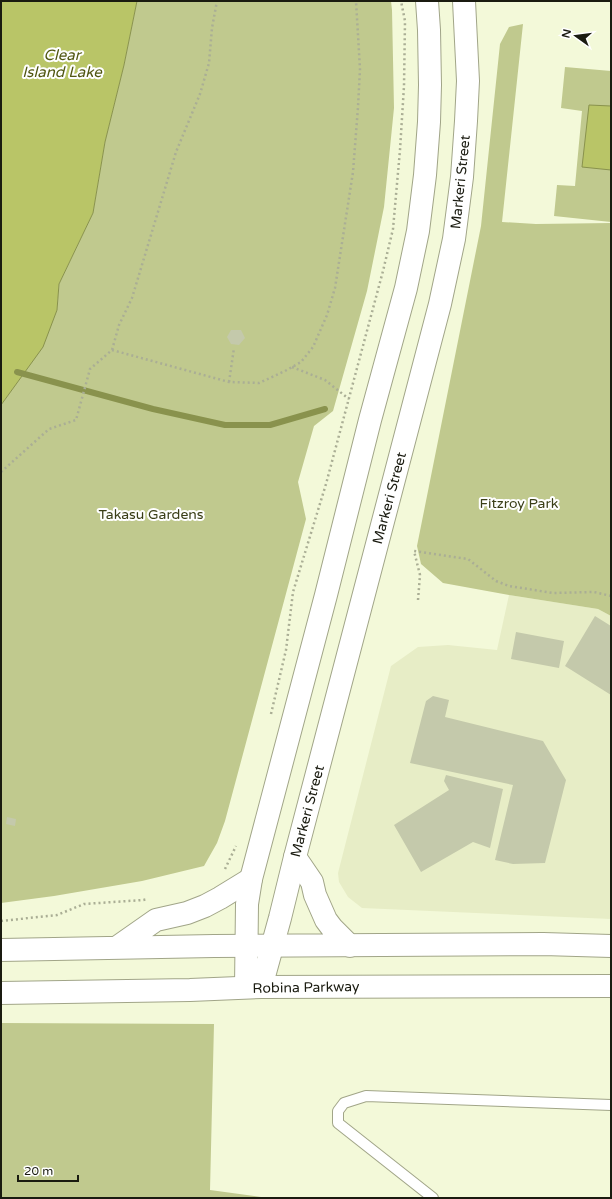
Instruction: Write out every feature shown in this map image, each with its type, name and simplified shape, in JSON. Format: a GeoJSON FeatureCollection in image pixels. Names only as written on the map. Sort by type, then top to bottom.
{"type":"FeatureCollection","features":[{"type":"Feature","properties":{"kind":"main road"},"geometry":{"type":"LineString","coordinates":[[254,987],[247,946],[247,904],[251,879],[370,420],[406,288],[418,231],[426,175],[429,122],[430,85],[427,1]]}},
{"type":"Feature","properties":{"kind":"main road","name":"Markeri Street"},"geometry":{"type":"LineString","coordinates":[[254,987],[273,946],[438,311],[454,239],[462,177],[468,81],[464,1]]}},
{"type":"Feature","properties":{"kind":"main road"},"geometry":{"type":"LineString","coordinates":[[295,857],[312,882],[315,895],[326,920],[350,946]]}},
{"type":"Feature","properties":{"kind":"main road"},"geometry":{"type":"LineString","coordinates":[[116,948],[156,920],[205,906],[251,879]]}},
{"type":"Feature","properties":{"kind":"main road"},"geometry":{"type":"LineString","coordinates":[[1,950],[247,946],[543,944],[611,946]]}},
{"type":"Feature","properties":{"kind":"main road","name":"Robina Parkway"},"geometry":{"type":"LineString","coordinates":[[1,993],[182,990],[254,987],[498,985],[611,986]]}},
{"type":"Feature","properties":{"kind":"lane"},"geometry":{"type":"LineString","coordinates":[[433,1198],[338,1124],[338,1112],[344,1103],[366,1096],[611,1105]]}},
{"type":"Feature","properties":{"kind":"path"},"geometry":{"type":"LineString","coordinates":[[1,472],[49,429],[76,420],[90,369],[112,350],[119,325],[132,298],[176,152],[200,94],[209,63],[212,28],[217,1]]}},
{"type":"Feature","properties":{"kind":"path"},"geometry":{"type":"LineString","coordinates":[[112,350],[229,382],[259,383],[301,362],[313,347],[327,315],[335,288],[353,172],[360,69],[356,1]]}},
{"type":"Feature","properties":{"kind":"path"},"geometry":{"type":"LineString","coordinates":[[269,721],[286,650],[293,592],[326,484],[383,271],[392,230],[400,150],[404,86],[405,21],[401,1]]}},
{"type":"Feature","properties":{"kind":"path"},"geometry":{"type":"LineString","coordinates":[[229,382],[234,348]]}},
{"type":"Feature","properties":{"kind":"path"},"geometry":{"type":"LineString","coordinates":[[292,367],[325,380],[348,399]]}},
{"type":"Feature","properties":{"kind":"path"},"geometry":{"type":"LineString","coordinates":[[418,600],[420,575],[414,551],[468,559],[496,581],[509,586],[553,593],[594,592],[611,596]]}},
{"type":"Feature","properties":{"kind":"path"},"geometry":{"type":"LineString","coordinates":[[223,872],[238,842]]}},
{"type":"Feature","properties":{"kind":"path"},"geometry":{"type":"LineString","coordinates":[[1,921],[57,915],[84,904],[143,900],[150,898]]}},
{"type":"Feature","properties":{"kind":"shaded area"},"geometry":{"type":"Polygon","coordinates":[[[509,595],[598,609],[611,616],[611,919],[362,908],[348,897],[339,882],[338,873],[391,666],[418,647],[448,645],[497,650],[509,595]]]}},
{"type":"Feature","properties":{"kind":"green space","name":"Takasu Gardens"},"geometry":{"type":"Polygon","coordinates":[[[137,1],[391,1],[394,108],[384,207],[367,291],[333,411],[314,426],[298,482],[306,519],[225,821],[217,843],[204,866],[142,881],[54,896],[1,903],[1,405],[20,378],[57,310],[59,284],[93,213],[105,142],[124,65],[137,1]]]}},
{"type":"Feature","properties":{"kind":"green space","name":"Fitzroy Park"},"geometry":{"type":"Polygon","coordinates":[[[523,24],[502,222],[536,224],[611,223],[611,616],[598,609],[443,583],[421,564],[417,546],[481,226],[500,44],[509,27],[523,24]]]}},
{"type":"Feature","properties":{"kind":"green space"},"geometry":{"type":"Polygon","coordinates":[[[565,67],[611,71],[611,222],[554,216],[557,185],[575,186],[582,111],[561,108],[565,67]]]}},
{"type":"Feature","properties":{"kind":"green space"},"geometry":{"type":"Polygon","coordinates":[[[1,1023],[214,1024],[210,1190],[268,1198],[1,1198],[1,1023]]]}},
{"type":"Feature","properties":{"kind":"water","name":"Clear Island Lake"},"geometry":{"type":"Polygon","coordinates":[[[1,1],[137,1],[124,65],[105,142],[93,213],[59,284],[57,310],[43,347],[1,405],[1,1]]]}},
{"type":"Feature","properties":{"kind":"water"},"geometry":{"type":"Polygon","coordinates":[[[589,105],[611,106],[611,170],[582,167],[589,105]]]}},
{"type":"Feature","properties":{"kind":"building"},"geometry":{"type":"Polygon","coordinates":[[[231,330],[241,330],[245,338],[239,345],[231,344],[227,337],[231,330]]]}},
{"type":"Feature","properties":{"kind":"building"},"geometry":{"type":"Polygon","coordinates":[[[595,616],[611,626],[611,695],[565,666],[595,616]]]}},
{"type":"Feature","properties":{"kind":"building"},"geometry":{"type":"Polygon","coordinates":[[[516,632],[564,641],[559,668],[511,659],[516,632]]]}},
{"type":"Feature","properties":{"kind":"building"},"geometry":{"type":"Polygon","coordinates":[[[433,696],[449,700],[445,717],[543,741],[566,780],[545,863],[513,864],[495,860],[513,785],[410,763],[426,701],[433,696]]]}},
{"type":"Feature","properties":{"kind":"building"},"geometry":{"type":"Polygon","coordinates":[[[446,775],[503,789],[490,848],[473,842],[421,872],[394,825],[449,790],[444,781],[446,775]]]}},
{"type":"Feature","properties":{"kind":"building"},"geometry":{"type":"Polygon","coordinates":[[[7,817],[16,819],[15,826],[6,824],[7,817]]]}},
{"type":"Feature","properties":{"kind":"waterway"},"geometry":{"type":"LineString","coordinates":[[17,372],[153,409],[225,425],[270,425],[325,409]]}}]}
